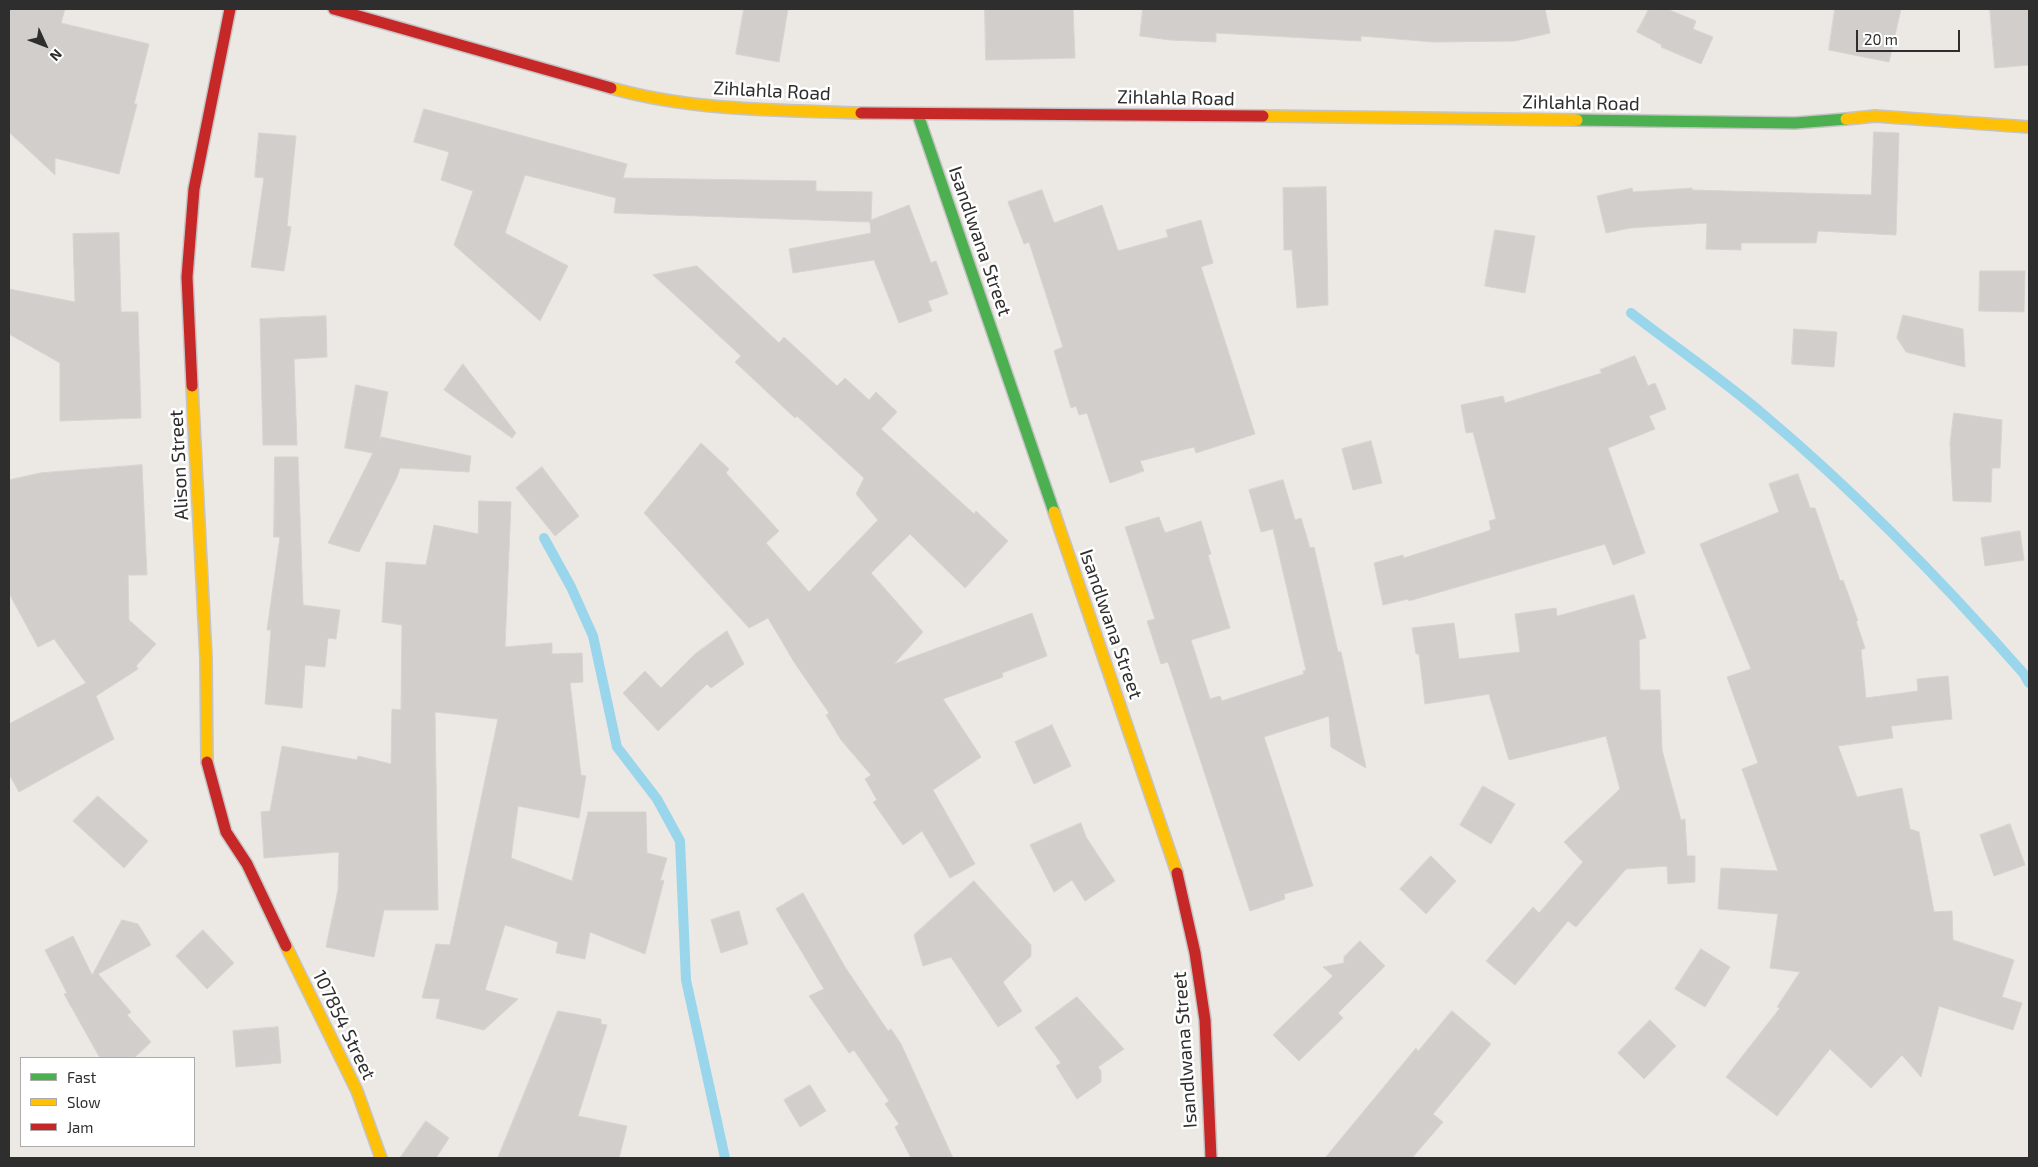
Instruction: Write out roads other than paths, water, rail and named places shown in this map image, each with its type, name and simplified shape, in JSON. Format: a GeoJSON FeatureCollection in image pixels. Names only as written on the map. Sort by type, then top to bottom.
{"type":"FeatureCollection","features":[{"type":"Feature","properties":{"kind":"street","name":"Alison Street"},"geometry":{"type":"LineString","coordinates":[[230,9],[194,189],[187,277],[206,658],[207,760],[226,832],[247,864],[267,910]]}},
{"type":"Feature","properties":{"kind":"street","name":"Zihlahla Road"},"geometry":{"type":"LineString","coordinates":[[334,9],[626,92],[674,102],[728,108],[918,115],[1046,113],[1785,123],[1875,116],[2029,127]]}},
{"type":"Feature","properties":{"kind":"street","name":"Isandlwana Street"},"geometry":{"type":"LineString","coordinates":[[918,115],[1174,862],[1195,953],[1204,1020],[1211,1158]]}},
{"type":"Feature","properties":{"kind":"street","name":"107854 Street"},"geometry":{"type":"LineString","coordinates":[[267,910],[357,1091],[380,1158]]}},
{"type":"Feature","properties":{"kind":"waterway"},"geometry":{"type":"LineString","coordinates":[[1631,313],[1748,402],[1833,476],[1963,606],[2024,674],[2029,683]]}},
{"type":"Feature","properties":{"kind":"waterway"},"geometry":{"type":"LineString","coordinates":[[544,538],[571,587],[593,636],[617,747],[657,799],[680,841],[686,980],[725,1158]]}}]}
